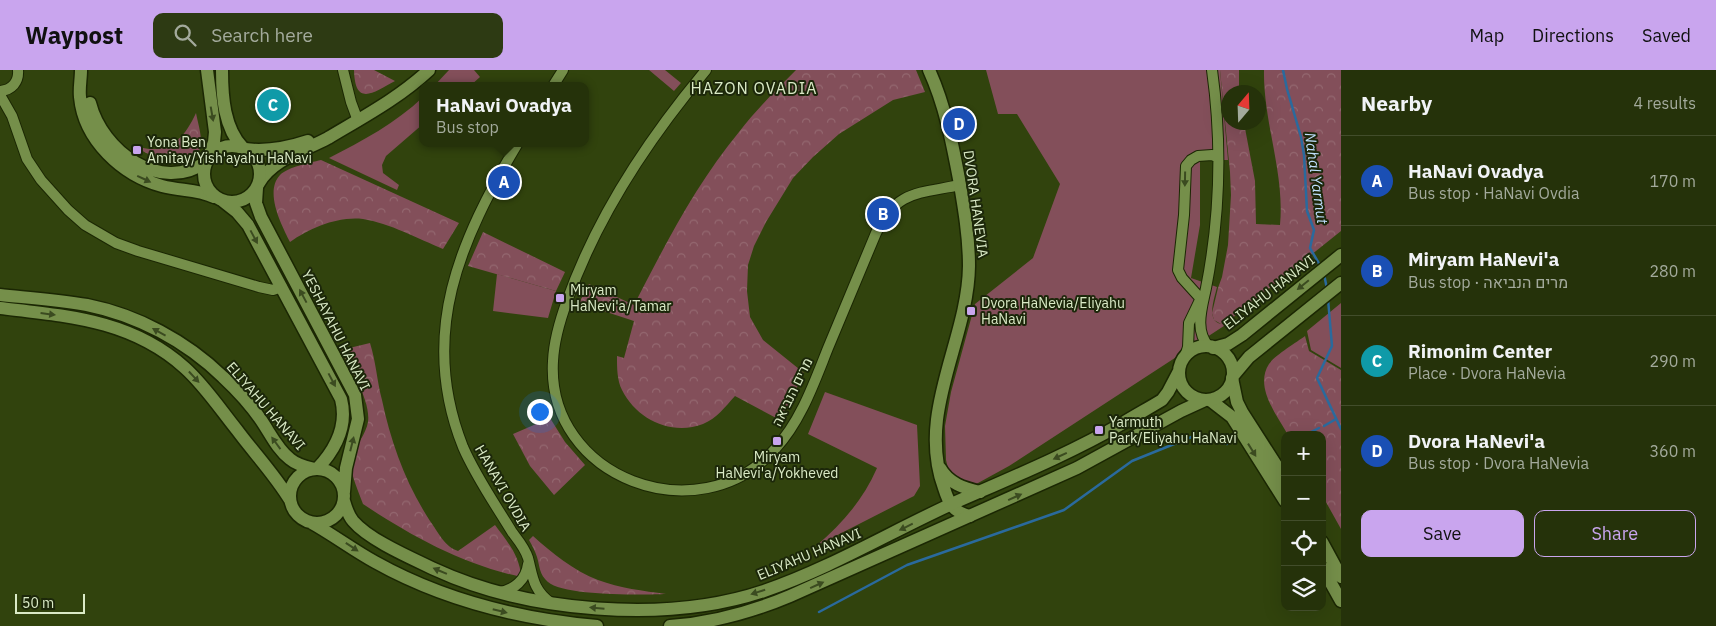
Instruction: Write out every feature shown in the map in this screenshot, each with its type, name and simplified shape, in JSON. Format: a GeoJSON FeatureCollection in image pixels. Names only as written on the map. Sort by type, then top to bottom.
{"type":"FeatureCollection","features":[{"type":"Feature","properties":{"kind":"main road"},"geometry":{"type":"LineString","coordinates":[[82,70],[93,114],[106,138],[120,152],[148,168],[171,172],[190,171],[208,160],[219,149],[227,146],[257,151],[287,147],[346,127]]}},
{"type":"Feature","properties":{"kind":"main road"},"geometry":{"type":"LineString","coordinates":[[82,70],[80,97],[89,129],[98,143],[113,159],[141,178],[154,183],[168,187],[197,190],[231,203],[244,200],[252,195],[268,172],[281,162],[358,121],[397,97],[429,70]]}},
{"type":"Feature","properties":{"kind":"main road"},"geometry":{"type":"LineString","coordinates":[[207,70],[214,132],[213,146],[204,179],[208,190],[219,199]]}},
{"type":"Feature","properties":{"kind":"main road"},"geometry":{"type":"LineString","coordinates":[[222,70],[229,126],[234,137],[252,155],[259,166],[258,186]]}},
{"type":"Feature","properties":{"kind":"main road","name":"DVORA HANEVIA"},"geometry":{"type":"LineString","coordinates":[[929,70],[948,126],[960,186],[968,248],[968,284],[964,309],[939,401],[935,438],[937,462],[950,505]]}},
{"type":"Feature","properties":{"kind":"main road","name":"YESHAYAHU HANAVI"},"geometry":{"type":"LineString","coordinates":[[258,186],[257,206],[263,222],[355,395],[357,424],[346,468],[344,496]]}},
{"type":"Feature","properties":{"kind":"main road","name":"YESHAYAHU HANAVI"},"geometry":{"type":"LineString","coordinates":[[219,199],[237,212],[248,225],[337,390],[343,407],[342,423],[332,450],[316,469]]}},
{"type":"Feature","properties":{"kind":"main road","name":"ELIYAHU HANAVI"},"geometry":{"type":"LineString","coordinates":[[1211,347],[1228,344],[1242,335],[1341,255]]}},
{"type":"Feature","properties":{"kind":"main road"},"geometry":{"type":"LineString","coordinates":[[670,626],[714,620],[768,606],[1093,460],[1181,411],[1220,397],[1229,388],[1240,366],[1341,283]]}},
{"type":"Feature","properties":{"kind":"main road","name":"ELIYAHU HANAVI"},"geometry":{"type":"LineString","coordinates":[[0,294],[87,305],[121,315],[155,329],[210,365],[249,405],[273,440],[289,459],[303,466],[316,469]]}},
{"type":"Feature","properties":{"kind":"main road"},"geometry":{"type":"LineString","coordinates":[[0,308],[60,315],[105,324],[124,330],[168,354],[186,369],[207,391],[290,500],[296,514],[375,562],[449,595],[499,611],[597,626]]}},
{"type":"Feature","properties":{"kind":"main road"},"geometry":{"type":"LineString","coordinates":[[1281,495],[1232,417],[1208,400],[1195,398],[1186,391],[1181,382],[1179,371],[1185,357],[1196,349],[1211,347],[1222,352],[1227,357],[1232,366],[1237,402],[1282,476]]}},
{"type":"Feature","properties":{"kind":"main road","name":"ELIYAHU HANAVI"},"geometry":{"type":"LineString","coordinates":[[344,496],[352,520],[365,532],[381,542],[442,572],[499,592],[551,603],[601,608],[642,609],[693,606],[739,598],[781,585],[824,567],[950,505],[1075,449],[1157,403],[1168,392],[1179,371]]}},
{"type":"Feature","properties":{"kind":"main road"},"geometry":{"type":"LineString","coordinates":[[937,462],[942,472],[950,480],[962,487],[980,492]]}},
{"type":"Feature","properties":{"kind":"main road"},"geometry":{"type":"LineString","coordinates":[[290,500],[290,488],[294,480],[303,472],[316,469],[325,470],[339,480],[344,496],[340,511],[332,519],[321,523],[310,522]]}},
{"type":"Feature","properties":{"kind":"main road"},"geometry":{"type":"LineString","coordinates":[[950,505],[958,513],[970,516]]}},
{"type":"Feature","properties":{"kind":"main road"},"geometry":{"type":"LineString","coordinates":[[1326,549],[1341,577]]}},
{"type":"Feature","properties":{"kind":"main road"},"geometry":{"type":"LineString","coordinates":[[1326,574],[1341,601]]}},
{"type":"Feature","properties":{"kind":"street"},"geometry":{"type":"LineString","coordinates":[[12,116],[12,87],[18,77],[18,70]]}},
{"type":"Feature","properties":{"kind":"street"},"geometry":{"type":"LineString","coordinates":[[342,70],[350,102],[358,121]]}},
{"type":"Feature","properties":{"kind":"street"},"geometry":{"type":"LineString","coordinates":[[556,82],[564,70]]}},
{"type":"Feature","properties":{"kind":"street","name":"מרים הנביאה"},"geometry":{"type":"LineString","coordinates":[[706,70],[673,111],[648,147],[607,214],[578,272],[557,334],[553,362],[555,388],[562,413],[574,436],[590,455],[610,471],[633,483],[660,490],[688,492],[718,487],[745,475],[767,458],[785,438],[805,402],[876,233],[885,216],[895,204],[906,198],[960,186]]}},
{"type":"Feature","properties":{"kind":"street"},"geometry":{"type":"LineString","coordinates":[[1211,347],[1202,336],[1200,324],[1216,220],[1216,104],[1212,70]]}},
{"type":"Feature","properties":{"kind":"street"},"geometry":{"type":"LineString","coordinates":[[0,91],[12,87]]}},
{"type":"Feature","properties":{"kind":"street"},"geometry":{"type":"LineString","coordinates":[[0,95],[12,116],[28,159],[41,180],[68,210],[98,234],[138,251],[259,288],[274,290],[282,287]]}},
{"type":"Feature","properties":{"kind":"street","name":"HANAVI OVDIA"},"geometry":{"type":"LineString","coordinates":[[516,147],[477,218],[457,267],[447,312],[445,360],[449,400],[464,448],[478,477],[524,550],[536,587],[543,597],[551,603]]}},
{"type":"Feature","properties":{"kind":"street"},"geometry":{"type":"LineString","coordinates":[[1200,300],[1178,270],[1184,215],[1185,171],[1188,163],[1194,157],[1207,155],[1217,157]]}},
{"type":"Feature","properties":{"kind":"street"},"geometry":{"type":"LineString","coordinates":[[1185,357],[1188,347],[1189,323],[1206,288]]}},
{"type":"Feature","properties":{"kind":"street"},"geometry":{"type":"LineString","coordinates":[[499,592],[513,588],[524,577],[529,563]]}},
{"type":"Feature","properties":{"kind":"green space"},"geometry":{"type":"Polygon","coordinates":[[[354,70],[374,70],[395,81],[373,93],[362,93],[355,82],[354,70]]]}},
{"type":"Feature","properties":{"kind":"green space"},"geometry":{"type":"Polygon","coordinates":[[[449,70],[474,70],[480,77],[474,82],[438,82],[449,70]]]}},
{"type":"Feature","properties":{"kind":"green space"},"geometry":{"type":"Polygon","coordinates":[[[649,70],[665,70],[681,83],[674,91],[649,70]]]}},
{"type":"Feature","properties":{"kind":"green space"},"geometry":{"type":"Polygon","coordinates":[[[796,70],[916,70],[925,92],[893,100],[839,134],[813,157],[793,178],[766,222],[754,246],[748,265],[747,291],[750,317],[763,340],[804,373],[788,406],[778,419],[735,396],[717,415],[703,424],[679,428],[656,423],[637,410],[629,401],[619,382],[617,356],[624,358],[634,321],[579,303],[589,284],[634,305],[695,194],[723,152],[752,116],[796,70]]]}},
{"type":"Feature","properties":{"kind":"green space"},"geometry":{"type":"Polygon","coordinates":[[[986,70],[1220,70],[1221,130],[1225,130],[1228,160],[1200,160],[1200,225],[1191,278],[1217,287],[1212,311],[1213,317],[1220,324],[1227,324],[1009,466],[958,494],[951,481],[946,460],[945,426],[951,392],[975,304],[1033,258],[1060,184],[1017,114],[998,114],[986,70]]]}},
{"type":"Feature","properties":{"kind":"green space"},"geometry":{"type":"Polygon","coordinates":[[[1220,70],[1239,70],[1239,85],[1221,85],[1220,70]]]}},
{"type":"Feature","properties":{"kind":"green space"},"geometry":{"type":"Polygon","coordinates":[[[1264,70],[1341,70],[1341,231],[1226,323],[1221,324],[1214,320],[1212,313],[1228,245],[1231,195],[1226,130],[1245,130],[1255,181],[1256,224],[1280,225],[1279,186],[1267,109],[1264,70]]]}},
{"type":"Feature","properties":{"kind":"green space"},"geometry":{"type":"Polygon","coordinates":[[[419,101],[419,127],[386,156],[382,165],[383,173],[399,185],[397,190],[329,158],[366,138],[419,101]]]}},
{"type":"Feature","properties":{"kind":"green space"},"geometry":{"type":"Polygon","coordinates":[[[196,113],[201,144],[196,157],[189,161],[180,163],[170,162],[150,155],[135,146],[156,149],[173,144],[191,123],[196,113]]]}},
{"type":"Feature","properties":{"kind":"green space"},"geometry":{"type":"Polygon","coordinates":[[[321,160],[459,223],[443,249],[383,224],[363,219],[334,221],[306,232],[290,242],[276,209],[274,190],[276,182],[280,175],[288,170],[321,160]]]}},
{"type":"Feature","properties":{"kind":"green space"},"geometry":{"type":"Polygon","coordinates":[[[483,232],[565,272],[556,291],[468,266],[483,232]]]}},
{"type":"Feature","properties":{"kind":"green space"},"geometry":{"type":"Polygon","coordinates":[[[497,274],[556,291],[548,318],[493,311],[497,274]]]}},
{"type":"Feature","properties":{"kind":"green space"},"geometry":{"type":"Polygon","coordinates":[[[1341,303],[1341,368],[1311,350],[1307,331],[1341,303]]]}},
{"type":"Feature","properties":{"kind":"green space"},"geometry":{"type":"Polygon","coordinates":[[[1305,336],[1309,351],[1341,370],[1341,529],[1326,502],[1326,431],[1286,431],[1269,401],[1264,382],[1265,373],[1269,364],[1280,353],[1305,336]]]}},
{"type":"Feature","properties":{"kind":"green space"},"geometry":{"type":"Polygon","coordinates":[[[370,343],[380,393],[400,463],[421,507],[430,521],[446,543],[458,551],[495,525],[508,543],[518,562],[521,577],[478,565],[458,557],[400,528],[363,504],[352,473],[351,461],[367,426],[368,413],[363,395],[341,350],[370,343]]]}},
{"type":"Feature","properties":{"kind":"green space"},"geometry":{"type":"Polygon","coordinates":[[[825,392],[917,425],[920,486],[914,496],[816,546],[851,511],[865,491],[877,468],[808,434],[825,392]]]}},
{"type":"Feature","properties":{"kind":"green space"},"geometry":{"type":"Polygon","coordinates":[[[550,418],[565,442],[585,465],[554,495],[530,466],[513,434],[550,418]]]}},
{"type":"Feature","properties":{"kind":"green space"},"geometry":{"type":"Polygon","coordinates":[[[533,536],[564,561],[589,576],[623,587],[666,594],[604,594],[556,587],[548,582],[541,573],[529,540],[533,536]]]}},
{"type":"Feature","properties":{"kind":"waterway","name":"Nahal Yarmut"},"geometry":{"type":"LineString","coordinates":[[1283,70],[1304,155],[1307,211],[1314,230],[1310,248],[1321,267]]}},
{"type":"Feature","properties":{"kind":"waterway","name":"Nahal Yarmut"},"geometry":{"type":"LineString","coordinates":[[1324,274],[1327,289]]}},
{"type":"Feature","properties":{"kind":"waterway","name":"Nahal Yarmut"},"geometry":{"type":"LineString","coordinates":[[1328,299],[1332,346],[1317,378],[1341,429]]}},
{"type":"Feature","properties":{"kind":"waterway"},"geometry":{"type":"LineString","coordinates":[[1324,426],[1336,419]]}},
{"type":"Feature","properties":{"kind":"waterway"},"geometry":{"type":"LineString","coordinates":[[1313,431],[1319,428]]}},
{"type":"Feature","properties":{"kind":"waterway"},"geometry":{"type":"LineString","coordinates":[[819,612],[907,565],[1064,510],[1132,461],[1194,436],[1227,444]]}},
{"type":"Feature","properties":{"kind":"place","name":"Rimonim Center"},"geometry":{"type":"Point","coordinates":[273,105]}},
{"type":"Feature","properties":{"kind":"place","name":"Dvora HaNevi'a"},"geometry":{"type":"Point","coordinates":[959,124]}},
{"type":"Feature","properties":{"kind":"place","name":"Yona Ben Amitay/Yish'ayahu HaNavi"},"geometry":{"type":"Point","coordinates":[137,150]}},
{"type":"Feature","properties":{"kind":"place","name":"HaNavi Ovadya"},"geometry":{"type":"Point","coordinates":[504,182]}},
{"type":"Feature","properties":{"kind":"place","name":"Miryam HaNevi'a"},"geometry":{"type":"Point","coordinates":[883,214]}},
{"type":"Feature","properties":{"kind":"place","name":"Miryam HaNevi'a/Tamar"},"geometry":{"type":"Point","coordinates":[560,298]}},
{"type":"Feature","properties":{"kind":"place","name":"Dvora HaNevia/Eliyahu HaNavi"},"geometry":{"type":"Point","coordinates":[971,311]}},
{"type":"Feature","properties":{"kind":"place","name":"Yarmuth Park/Eliyahu HaNavi"},"geometry":{"type":"Point","coordinates":[1099,430]}},
{"type":"Feature","properties":{"kind":"place","name":"Miryam HaNevi'a/Yokheved"},"geometry":{"type":"Point","coordinates":[777,441]}},
{"type":"Feature","properties":{"kind":"district","name":"HAZON OVADIA"},"geometry":{"type":"Point","coordinates":[754,88]}}]}
